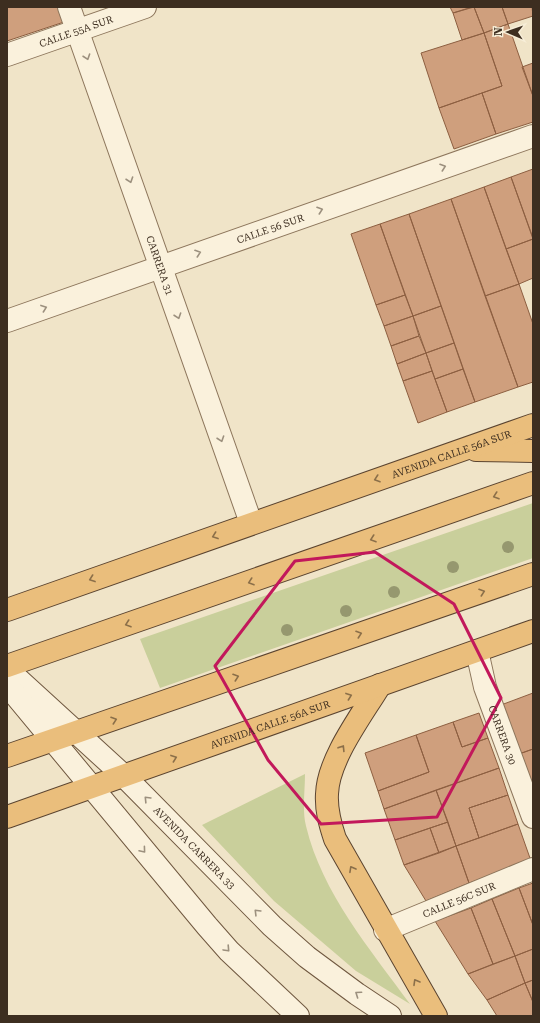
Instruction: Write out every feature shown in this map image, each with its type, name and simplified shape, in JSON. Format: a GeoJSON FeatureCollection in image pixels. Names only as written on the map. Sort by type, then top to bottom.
{"type":"FeatureCollection","features":[{"type":"Feature","properties":{"kind":"highway","name":"AVENIDA CALLE 56A SUR"},"geometry":{"type":"LineString","coordinates":[[7,610],[533,425]]}},
{"type":"Feature","properties":{"kind":"highway"},"geometry":{"type":"LineString","coordinates":[[461,450],[533,451]]}},
{"type":"Feature","properties":{"kind":"highway"},"geometry":{"type":"LineString","coordinates":[[7,666],[533,484]]}},
{"type":"Feature","properties":{"kind":"highway"},"geometry":{"type":"LineString","coordinates":[[7,756],[533,574]]}},
{"type":"Feature","properties":{"kind":"highway","name":"AVENIDA CALLE 56A SUR"},"geometry":{"type":"LineString","coordinates":[[7,817],[533,631]]}},
{"type":"Feature","properties":{"kind":"highway"},"geometry":{"type":"LineString","coordinates":[[380,685],[335,759],[326,794],[328,818],[335,839],[385,930],[436,1016]]}},
{"type":"Feature","properties":{"kind":"street","name":"CARRERA 31"},"geometry":{"type":"LineString","coordinates":[[69,7],[251,523]]}},
{"type":"Feature","properties":{"kind":"street","name":"CALLE 55A SUR"},"geometry":{"type":"LineString","coordinates":[[7,55],[145,7]]}},
{"type":"Feature","properties":{"kind":"street","name":"CALLE 56 SUR"},"geometry":{"type":"LineString","coordinates":[[7,321],[533,136]]}},
{"type":"Feature","properties":{"kind":"street","name":"CARRERA 30"},"geometry":{"type":"LineString","coordinates":[[477,651],[485,687],[533,817]]}},
{"type":"Feature","properties":{"kind":"street","name":"AVENIDA CARRERA 33"},"geometry":{"type":"LineString","coordinates":[[7,669],[124,776],[272,926],[307,957],[390,1016]]}},
{"type":"Feature","properties":{"kind":"street"},"geometry":{"type":"LineString","coordinates":[[7,685],[91,788],[220,941],[298,1016]]}},
{"type":"Feature","properties":{"kind":"street","name":"CALLE 56C SUR"},"geometry":{"type":"LineString","coordinates":[[385,930],[533,869]]}},
{"type":"Feature","properties":{"kind":"highlighted area"},"geometry":{"type":"Polygon","coordinates":[[[375,552],[454,604],[501,698],[437,817],[321,824],[268,760],[215,666],[295,561],[375,552]]]}},
{"type":"Feature","properties":{"kind":"green space"},"geometry":{"type":"Polygon","coordinates":[[[533,503],[533,558],[160,688],[140,639],[533,503]]]}},
{"type":"Feature","properties":{"kind":"green space"},"geometry":{"type":"Polygon","coordinates":[[[305,774],[304,807],[306,826],[313,851],[323,874],[349,920],[410,1004],[356,971],[274,901],[202,825],[305,774]]]}},
{"type":"Feature","properties":{"kind":"building"},"geometry":{"type":"Polygon","coordinates":[[[7,7],[59,7],[64,22],[7,41],[7,7]]]}},
{"type":"Feature","properties":{"kind":"building"},"geometry":{"type":"Polygon","coordinates":[[[450,7],[472,7],[453,13],[450,7]]]}},
{"type":"Feature","properties":{"kind":"building"},"geometry":{"type":"Polygon","coordinates":[[[474,7],[484,33],[462,40],[453,13],[474,7]]]}},
{"type":"Feature","properties":{"kind":"building"},"geometry":{"type":"Polygon","coordinates":[[[474,7],[502,7],[508,24],[484,33],[474,7]]]}},
{"type":"Feature","properties":{"kind":"building"},"geometry":{"type":"Polygon","coordinates":[[[502,7],[532,7],[533,16],[508,24],[502,7]]]}},
{"type":"Feature","properties":{"kind":"building"},"geometry":{"type":"Polygon","coordinates":[[[508,24],[533,96],[533,122],[496,134],[482,93],[502,86],[484,33],[508,24]]]}},
{"type":"Feature","properties":{"kind":"building"},"geometry":{"type":"Polygon","coordinates":[[[484,33],[502,86],[439,108],[421,53],[484,33]]]}},
{"type":"Feature","properties":{"kind":"building"},"geometry":{"type":"Polygon","coordinates":[[[533,63],[533,96],[522,67],[533,63]]]}},
{"type":"Feature","properties":{"kind":"building"},"geometry":{"type":"Polygon","coordinates":[[[482,93],[496,134],[454,149],[439,108],[482,93]]]}},
{"type":"Feature","properties":{"kind":"building"},"geometry":{"type":"Polygon","coordinates":[[[533,169],[533,238],[511,177],[533,169]]]}},
{"type":"Feature","properties":{"kind":"building"},"geometry":{"type":"Polygon","coordinates":[[[511,177],[533,239],[506,249],[484,187],[511,177]]]}},
{"type":"Feature","properties":{"kind":"building"},"geometry":{"type":"Polygon","coordinates":[[[484,187],[519,284],[485,296],[451,199],[484,187]]]}},
{"type":"Feature","properties":{"kind":"building"},"geometry":{"type":"Polygon","coordinates":[[[451,199],[518,387],[475,402],[409,214],[451,199]]]}},
{"type":"Feature","properties":{"kind":"building"},"geometry":{"type":"Polygon","coordinates":[[[409,214],[441,306],[413,316],[380,224],[409,214]]]}},
{"type":"Feature","properties":{"kind":"building"},"geometry":{"type":"Polygon","coordinates":[[[380,224],[405,295],[376,305],[351,234],[380,224]]]}},
{"type":"Feature","properties":{"kind":"building"},"geometry":{"type":"Polygon","coordinates":[[[533,239],[533,278],[519,284],[506,249],[533,239]]]}},
{"type":"Feature","properties":{"kind":"building"},"geometry":{"type":"Polygon","coordinates":[[[519,284],[533,324],[533,382],[518,387],[485,296],[519,284]]]}},
{"type":"Feature","properties":{"kind":"building"},"geometry":{"type":"Polygon","coordinates":[[[405,295],[413,316],[384,326],[376,305],[405,295]]]}},
{"type":"Feature","properties":{"kind":"building"},"geometry":{"type":"Polygon","coordinates":[[[441,306],[454,343],[426,353],[413,316],[441,306]]]}},
{"type":"Feature","properties":{"kind":"building"},"geometry":{"type":"Polygon","coordinates":[[[413,316],[419,336],[391,346],[384,326],[413,316]]]}},
{"type":"Feature","properties":{"kind":"building"},"geometry":{"type":"Polygon","coordinates":[[[419,336],[426,353],[397,364],[391,346],[419,336]]]}},
{"type":"Feature","properties":{"kind":"building"},"geometry":{"type":"Polygon","coordinates":[[[454,343],[463,369],[435,379],[426,353],[454,343]]]}},
{"type":"Feature","properties":{"kind":"building"},"geometry":{"type":"Polygon","coordinates":[[[426,353],[432,371],[403,381],[397,364],[426,353]]]}},
{"type":"Feature","properties":{"kind":"building"},"geometry":{"type":"Polygon","coordinates":[[[463,369],[475,402],[447,412],[435,379],[463,369]]]}},
{"type":"Feature","properties":{"kind":"building"},"geometry":{"type":"Polygon","coordinates":[[[432,371],[447,412],[418,423],[403,381],[432,371]]]}},
{"type":"Feature","properties":{"kind":"building"},"geometry":{"type":"Polygon","coordinates":[[[533,693],[533,749],[519,754],[501,705],[533,693]]]}},
{"type":"Feature","properties":{"kind":"building"},"geometry":{"type":"Polygon","coordinates":[[[479,713],[488,738],[462,747],[453,722],[479,713]]]}},
{"type":"Feature","properties":{"kind":"building"},"geometry":{"type":"Polygon","coordinates":[[[453,722],[462,747],[488,738],[499,768],[384,809],[378,791],[429,772],[416,735],[453,722]]]}},
{"type":"Feature","properties":{"kind":"building"},"geometry":{"type":"Polygon","coordinates":[[[416,735],[429,772],[378,791],[365,753],[416,735]]]}},
{"type":"Feature","properties":{"kind":"building"},"geometry":{"type":"Polygon","coordinates":[[[533,749],[533,789],[519,754],[533,749]]]}},
{"type":"Feature","properties":{"kind":"building"},"geometry":{"type":"Polygon","coordinates":[[[499,768],[508,795],[469,808],[479,838],[456,846],[436,790],[499,768]]]}},
{"type":"Feature","properties":{"kind":"building"},"geometry":{"type":"Polygon","coordinates":[[[436,790],[448,822],[395,840],[384,809],[436,790]]]}},
{"type":"Feature","properties":{"kind":"building"},"geometry":{"type":"Polygon","coordinates":[[[508,795],[518,824],[479,838],[469,808],[508,795]]]}},
{"type":"Feature","properties":{"kind":"building"},"geometry":{"type":"Polygon","coordinates":[[[448,822],[456,846],[439,853],[430,828],[448,822]]]}},
{"type":"Feature","properties":{"kind":"building"},"geometry":{"type":"Polygon","coordinates":[[[518,824],[531,861],[469,883],[456,846],[518,824]]]}},
{"type":"Feature","properties":{"kind":"building"},"geometry":{"type":"Polygon","coordinates":[[[430,828],[439,853],[404,865],[395,840],[430,828]]]}},
{"type":"Feature","properties":{"kind":"building"},"geometry":{"type":"Polygon","coordinates":[[[456,846],[469,883],[426,901],[404,865],[456,846]]]}},
{"type":"Feature","properties":{"kind":"building"},"geometry":{"type":"Polygon","coordinates":[[[533,883],[533,925],[519,888],[533,883]]]}},
{"type":"Feature","properties":{"kind":"building"},"geometry":{"type":"Polygon","coordinates":[[[519,888],[533,925],[533,949],[515,956],[492,899],[519,888]]]}},
{"type":"Feature","properties":{"kind":"building"},"geometry":{"type":"Polygon","coordinates":[[[492,899],[515,956],[493,964],[471,908],[492,899]]]}},
{"type":"Feature","properties":{"kind":"building"},"geometry":{"type":"Polygon","coordinates":[[[471,908],[493,964],[468,974],[435,921],[471,908]]]}},
{"type":"Feature","properties":{"kind":"building"},"geometry":{"type":"Polygon","coordinates":[[[533,949],[533,980],[525,983],[515,956],[533,949]]]}},
{"type":"Feature","properties":{"kind":"building"},"geometry":{"type":"Polygon","coordinates":[[[515,956],[525,983],[487,1000],[468,974],[515,956]]]}},
{"type":"Feature","properties":{"kind":"building"},"geometry":{"type":"Polygon","coordinates":[[[533,980],[533,1002],[525,983],[533,980]]]}},
{"type":"Feature","properties":{"kind":"building"},"geometry":{"type":"Polygon","coordinates":[[[525,983],[533,1002],[533,1016],[497,1016],[487,1000],[525,983]]]}}]}
